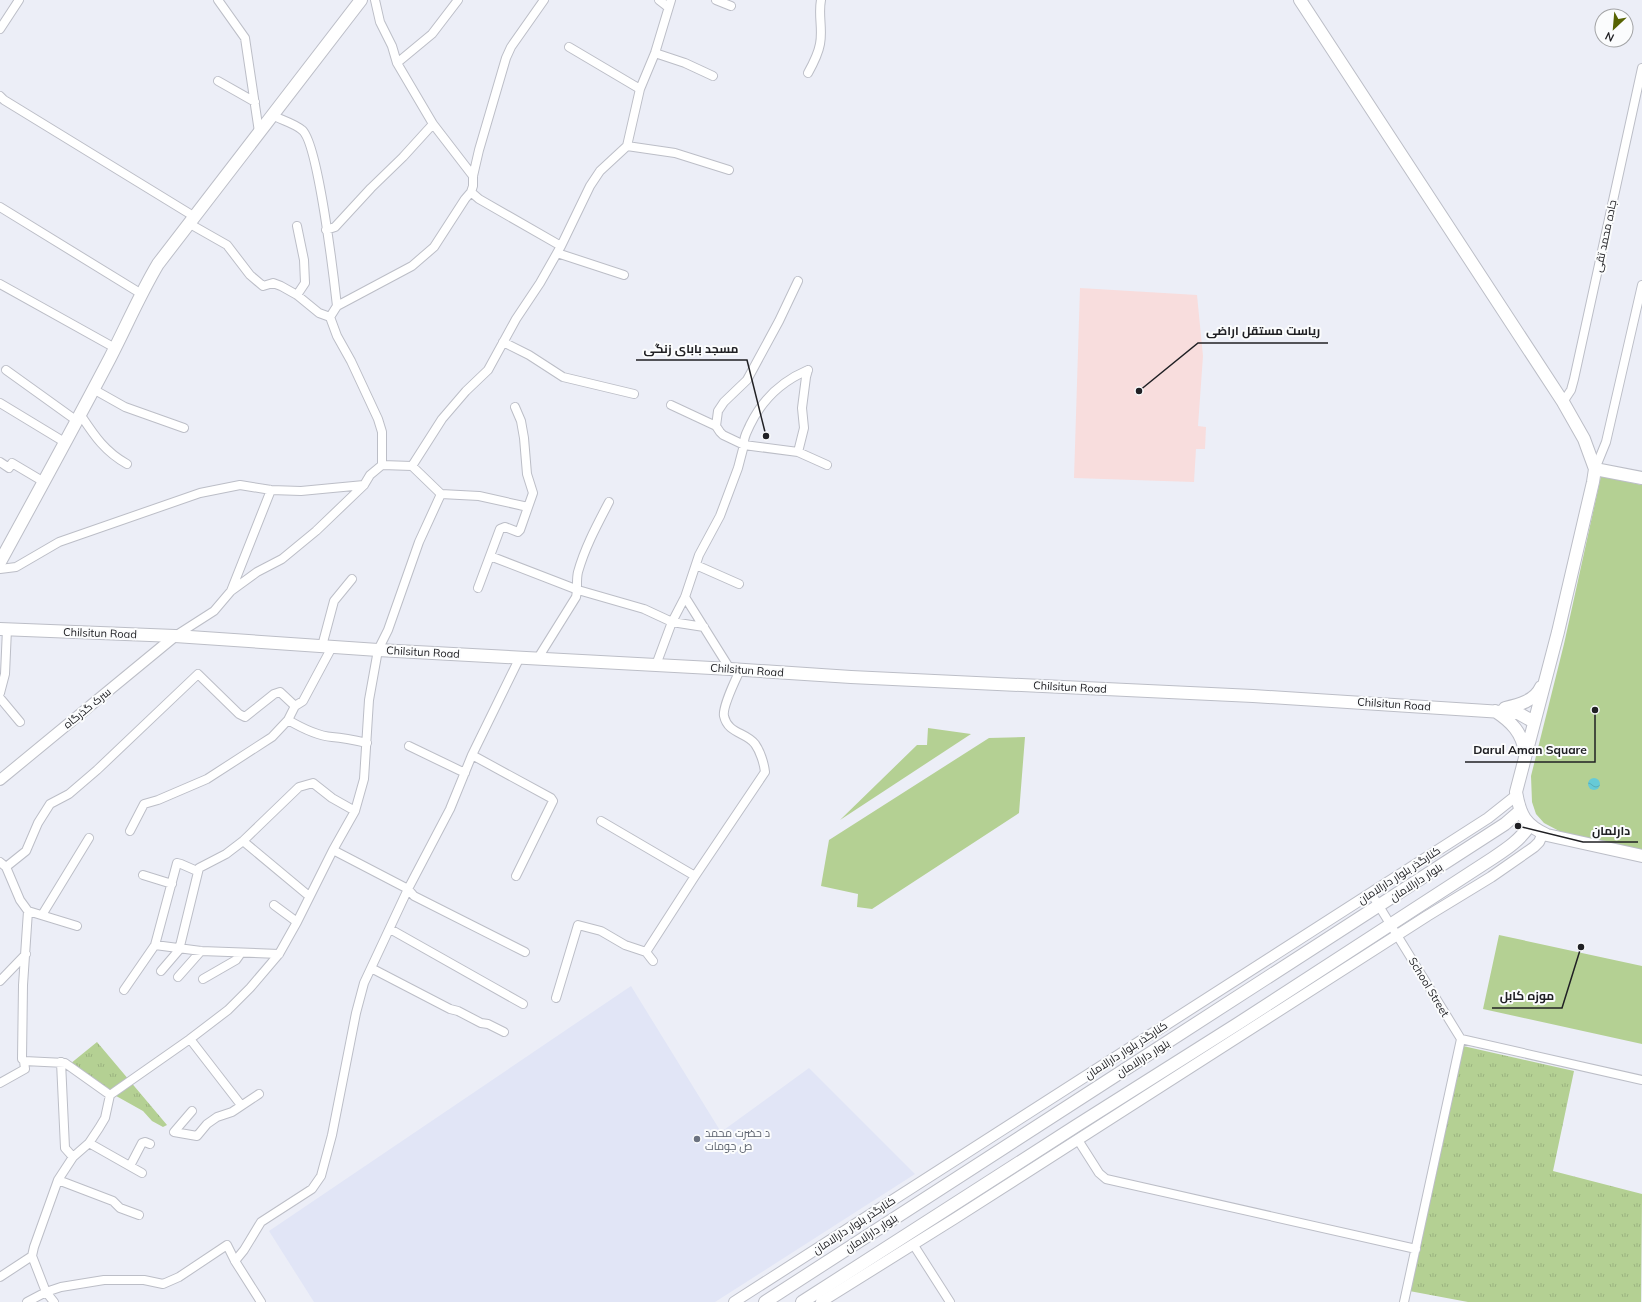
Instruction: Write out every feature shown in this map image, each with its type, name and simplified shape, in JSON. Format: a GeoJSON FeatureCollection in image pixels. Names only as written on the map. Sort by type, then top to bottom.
{"type":"FeatureCollection","features":[{"type":"Feature","properties":{"kind":"main road"},"geometry":{"type":"LineString","coordinates":[[0,562],[66,443],[115,348],[140,293],[158,264],[362,0]]}},
{"type":"Feature","properties":{"kind":"main road"},"geometry":{"type":"LineString","coordinates":[[1300,0],[1563,402],[1584,439],[1595,469],[1558,632],[1516,792],[1520,811],[1530,825],[1543,833],[1642,856]]}},
{"type":"Feature","properties":{"kind":"main road"},"geometry":{"type":"LineString","coordinates":[[1595,469],[1642,478]]}},
{"type":"Feature","properties":{"kind":"main road","name":"Chilsitun Road"},"geometry":{"type":"LineString","coordinates":[[4,629],[175,636],[378,650],[735,669],[851,677],[1275,697],[1518,713],[1534,722]]}},
{"type":"Feature","properties":{"kind":"main road"},"geometry":{"type":"LineString","coordinates":[[1494,711],[1520,705],[1532,698],[1540,691],[1546,675]]}},
{"type":"Feature","properties":{"kind":"main road"},"geometry":{"type":"LineString","coordinates":[[1494,711],[1508,720],[1519,732],[1524,742],[1526,754]]}},
{"type":"Feature","properties":{"kind":"main road","name":"بلوار دارالامان"},"geometry":{"type":"LineString","coordinates":[[765,1302],[1379,906],[1505,824],[1520,811]]}},
{"type":"Feature","properties":{"kind":"main road","name":"بلوار دارالامان"},"geometry":{"type":"LineString","coordinates":[[802,1302],[910,1240],[1514,844],[1530,825]]}},
{"type":"Feature","properties":{"kind":"main road"},"geometry":{"type":"LineString","coordinates":[[890,1220],[910,1240]]}},
{"type":"Feature","properties":{"kind":"street"},"geometry":{"type":"LineString","coordinates":[[0,29],[19,0]]}},
{"type":"Feature","properties":{"kind":"street"},"geometry":{"type":"LineString","coordinates":[[218,0],[245,38],[259,132]]}},
{"type":"Feature","properties":{"kind":"street"},"geometry":{"type":"LineString","coordinates":[[375,0],[380,22],[392,46],[397,63],[433,124],[473,176]]}},
{"type":"Feature","properties":{"kind":"street"},"geometry":{"type":"LineString","coordinates":[[397,63],[432,34],[458,0]]}},
{"type":"Feature","properties":{"kind":"street"},"geometry":{"type":"LineString","coordinates":[[330,317],[337,306],[412,266],[434,247],[471,192],[473,186],[473,176],[506,58],[511,48],[544,0]]}},
{"type":"Feature","properties":{"kind":"street"},"geometry":{"type":"LineString","coordinates":[[412,466],[442,419],[466,391],[488,370],[516,319],[540,283],[559,250],[596,176],[627,146],[640,90],[655,53],[670,3],[659,0]]}},
{"type":"Feature","properties":{"kind":"street"},"geometry":{"type":"LineString","coordinates":[[716,0],[731,6]]}},
{"type":"Feature","properties":{"kind":"street"},"geometry":{"type":"LineString","coordinates":[[808,73],[816,57],[820,44],[821,0]]}},
{"type":"Feature","properties":{"kind":"street"},"geometry":{"type":"LineString","coordinates":[[569,47],[640,90]]}},
{"type":"Feature","properties":{"kind":"street"},"geometry":{"type":"LineString","coordinates":[[655,53],[685,63],[713,76]]}},
{"type":"Feature","properties":{"kind":"street","name":"جاده محمد تقی"},"geometry":{"type":"LineString","coordinates":[[1563,402],[1571,390],[1574,379],[1642,68]]}},
{"type":"Feature","properties":{"kind":"street"},"geometry":{"type":"LineString","coordinates":[[218,81],[255,102]]}},
{"type":"Feature","properties":{"kind":"street"},"geometry":{"type":"LineString","coordinates":[[0,96],[192,220],[227,245],[250,275],[263,286],[274,284],[281,286],[297,295],[319,314],[330,317]]}},
{"type":"Feature","properties":{"kind":"street"},"geometry":{"type":"LineString","coordinates":[[272,115],[302,130],[307,136],[317,172],[337,306]]}},
{"type":"Feature","properties":{"kind":"street"},"geometry":{"type":"LineString","coordinates":[[326,230],[335,227],[433,124]]}},
{"type":"Feature","properties":{"kind":"street"},"geometry":{"type":"LineString","coordinates":[[627,146],[675,153],[729,170]]}},
{"type":"Feature","properties":{"kind":"street"},"geometry":{"type":"LineString","coordinates":[[471,192],[479,199],[559,250],[624,275]]}},
{"type":"Feature","properties":{"kind":"street"},"geometry":{"type":"LineString","coordinates":[[0,207],[140,293]]}},
{"type":"Feature","properties":{"kind":"street"},"geometry":{"type":"LineString","coordinates":[[297,226],[304,260],[305,283],[297,295]]}},
{"type":"Feature","properties":{"kind":"street"},"geometry":{"type":"LineString","coordinates":[[716,426],[718,411],[724,402],[747,380],[779,321],[798,281]]}},
{"type":"Feature","properties":{"kind":"street"},"geometry":{"type":"LineString","coordinates":[[1595,469],[1606,442],[1642,285]]}},
{"type":"Feature","properties":{"kind":"street"},"geometry":{"type":"LineString","coordinates":[[1,288],[115,348]]}},
{"type":"Feature","properties":{"kind":"street"},"geometry":{"type":"LineString","coordinates":[[330,317],[337,336],[351,361],[378,419],[382,432],[382,465]]}},
{"type":"Feature","properties":{"kind":"street"},"geometry":{"type":"LineString","coordinates":[[503,342],[529,355],[563,377],[634,394]]}},
{"type":"Feature","properties":{"kind":"street"},"geometry":{"type":"LineString","coordinates":[[6,370],[79,417],[112,455],[127,464]]}},
{"type":"Feature","properties":{"kind":"street"},"geometry":{"type":"LineString","coordinates":[[656,665],[672,622],[685,597],[696,564],[720,516],[738,468],[744,445],[743,439],[754,417],[768,398],[781,386],[808,370],[802,408],[804,428],[798,452]]}},
{"type":"Feature","properties":{"kind":"street"},"geometry":{"type":"LineString","coordinates":[[94,389],[125,407],[184,428]]}},
{"type":"Feature","properties":{"kind":"street"},"geometry":{"type":"LineString","coordinates":[[0,403],[66,443]]}},
{"type":"Feature","properties":{"kind":"street"},"geometry":{"type":"LineString","coordinates":[[672,405],[716,426],[723,435],[744,445],[798,452],[827,466]]}},
{"type":"Feature","properties":{"kind":"street"},"geometry":{"type":"LineString","coordinates":[[478,588],[500,529],[504,527],[518,532],[520,530],[533,492],[527,474],[521,421],[514,407]]}},
{"type":"Feature","properties":{"kind":"street"},"geometry":{"type":"LineString","coordinates":[[0,462],[8,468],[12,463],[44,482]]}},
{"type":"Feature","properties":{"kind":"street"},"geometry":{"type":"LineString","coordinates":[[175,636],[214,610],[231,591],[257,572],[282,559],[316,531],[364,485],[370,475],[382,465],[412,466],[441,494],[479,496],[528,507]]}},
{"type":"Feature","properties":{"kind":"street"},"geometry":{"type":"LineString","coordinates":[[0,569],[16,566],[59,542],[200,492],[240,485],[271,490],[309,490],[364,485]]}},
{"type":"Feature","properties":{"kind":"street"},"geometry":{"type":"LineString","coordinates":[[231,591],[271,490]]}},
{"type":"Feature","properties":{"kind":"street"},"geometry":{"type":"LineString","coordinates":[[0,1277],[32,1256],[58,1180],[72,1157],[89,1143],[105,1118],[110,1095],[190,1039],[228,1010],[250,988],[279,954],[355,811],[364,779],[369,700],[378,650],[388,630],[419,542],[441,494]]}},
{"type":"Feature","properties":{"kind":"street"},"geometry":{"type":"LineString","coordinates":[[538,658],[576,597],[578,590],[578,573],[589,540],[609,502]]}},
{"type":"Feature","properties":{"kind":"street"},"geometry":{"type":"LineString","coordinates":[[490,556],[578,590],[644,609],[672,622],[704,627]]}},
{"type":"Feature","properties":{"kind":"street"},"geometry":{"type":"LineString","coordinates":[[696,564],[739,584]]}},
{"type":"Feature","properties":{"kind":"street"},"geometry":{"type":"LineString","coordinates":[[130,831],[144,804],[158,800],[207,779],[272,736],[288,720],[295,706],[303,701],[311,688],[327,646],[334,601],[352,579]]}},
{"type":"Feature","properties":{"kind":"street"},"geometry":{"type":"LineString","coordinates":[[646,952],[765,772],[764,765],[754,743],[729,727],[724,715],[735,669],[704,627],[685,597]]}},
{"type":"Feature","properties":{"kind":"street"},"geometry":{"type":"LineString","coordinates":[[0,693],[5,674],[4,629]]}},
{"type":"Feature","properties":{"kind":"street","name":"سرک گذرگاه"},"geometry":{"type":"LineString","coordinates":[[0,780],[175,636]]}},
{"type":"Feature","properties":{"kind":"street"},"geometry":{"type":"LineString","coordinates":[[235,1261],[262,1222],[312,1189],[321,1176],[332,1135],[356,1013],[371,968],[408,889],[450,808],[472,755],[520,657]]}},
{"type":"Feature","properties":{"kind":"street"},"geometry":{"type":"LineString","coordinates":[[78,926],[28,911],[20,900],[3,864],[26,851],[38,823],[50,804],[69,794],[97,770],[198,674],[239,714],[245,717],[274,694],[280,692],[295,706]]}},
{"type":"Feature","properties":{"kind":"street"},"geometry":{"type":"LineString","coordinates":[[0,698],[20,722]]}},
{"type":"Feature","properties":{"kind":"street"},"geometry":{"type":"LineString","coordinates":[[288,720],[303,729],[332,737],[342,737],[367,743]]}},
{"type":"Feature","properties":{"kind":"street"},"geometry":{"type":"LineString","coordinates":[[409,746],[465,773]]}},
{"type":"Feature","properties":{"kind":"street"},"geometry":{"type":"LineString","coordinates":[[472,755],[551,798],[553,801],[516,876]]}},
{"type":"Feature","properties":{"kind":"street"},"geometry":{"type":"LineString","coordinates":[[161,972],[179,950],[197,871],[199,868],[226,854],[243,841],[299,787],[313,783],[332,798],[355,811]]}},
{"type":"Feature","properties":{"kind":"street","name":"کنارگذر بلوار دارالامان"},"geometry":{"type":"LineString","coordinates":[[734,1302],[1488,818],[1517,795]]}},
{"type":"Feature","properties":{"kind":"street"},"geometry":{"type":"LineString","coordinates":[[601,821],[695,876]]}},
{"type":"Feature","properties":{"kind":"street"},"geometry":{"type":"LineString","coordinates":[[821,1302],[910,1240],[1078,1140],[1518,859],[1539,842],[1543,833]]}},
{"type":"Feature","properties":{"kind":"street"},"geometry":{"type":"LineString","coordinates":[[42,915],[88,838]]}},
{"type":"Feature","properties":{"kind":"street"},"geometry":{"type":"LineString","coordinates":[[243,841],[309,896]]}},
{"type":"Feature","properties":{"kind":"street"},"geometry":{"type":"LineString","coordinates":[[333,850],[408,889],[414,896],[525,952]]}},
{"type":"Feature","properties":{"kind":"street"},"geometry":{"type":"LineString","coordinates":[[124,990],[155,946],[177,863],[197,871]]}},
{"type":"Feature","properties":{"kind":"street"},"geometry":{"type":"LineString","coordinates":[[143,875],[172,884]]}},
{"type":"Feature","properties":{"kind":"street","name":"School Street"},"geometry":{"type":"LineString","coordinates":[[1371,893],[1461,1039]]}},
{"type":"Feature","properties":{"kind":"street"},"geometry":{"type":"LineString","coordinates":[[274,905],[297,922]]}},
{"type":"Feature","properties":{"kind":"street"},"geometry":{"type":"LineString","coordinates":[[0,1083],[24,1070],[24,1060],[22,1058],[23,986],[28,911]]}},
{"type":"Feature","properties":{"kind":"street"},"geometry":{"type":"LineString","coordinates":[[556,998],[578,925],[601,931],[625,945],[646,952],[653,961]]}},
{"type":"Feature","properties":{"kind":"street"},"geometry":{"type":"LineString","coordinates":[[390,929],[523,1004]]}},
{"type":"Feature","properties":{"kind":"street"},"geometry":{"type":"LineString","coordinates":[[155,946],[179,950],[279,954]]}},
{"type":"Feature","properties":{"kind":"street"},"geometry":{"type":"LineString","coordinates":[[178,977],[201,951]]}},
{"type":"Feature","properties":{"kind":"street"},"geometry":{"type":"LineString","coordinates":[[203,980],[236,960],[241,953]]}},
{"type":"Feature","properties":{"kind":"street"},"geometry":{"type":"LineString","coordinates":[[0,981],[26,954]]}},
{"type":"Feature","properties":{"kind":"street"},"geometry":{"type":"LineString","coordinates":[[371,968],[450,1009],[458,1011],[480,1023],[488,1024],[504,1032]]}},
{"type":"Feature","properties":{"kind":"street"},"geometry":{"type":"LineString","coordinates":[[190,1039],[241,1105]]}},
{"type":"Feature","properties":{"kind":"street"},"geometry":{"type":"LineString","coordinates":[[1404,1302],[1461,1039],[1642,1080]]}},
{"type":"Feature","properties":{"kind":"street"},"geometry":{"type":"LineString","coordinates":[[24,1060],[61,1062],[110,1095]]}},
{"type":"Feature","properties":{"kind":"street"},"geometry":{"type":"LineString","coordinates":[[61,1062],[65,1148],[72,1157]]}},
{"type":"Feature","properties":{"kind":"street"},"geometry":{"type":"LineString","coordinates":[[192,1111],[174,1132],[197,1136],[212,1121],[232,1112],[260,1094]]}},
{"type":"Feature","properties":{"kind":"street"},"geometry":{"type":"LineString","coordinates":[[1078,1140],[1099,1173],[1106,1178],[1416,1249]]}},
{"type":"Feature","properties":{"kind":"street"},"geometry":{"type":"LineString","coordinates":[[130,1166],[142,1143],[145,1142],[150,1144]]}},
{"type":"Feature","properties":{"kind":"street"},"geometry":{"type":"LineString","coordinates":[[89,1143],[142,1173]]}},
{"type":"Feature","properties":{"kind":"street"},"geometry":{"type":"LineString","coordinates":[[58,1180],[113,1201],[120,1208],[139,1215]]}},
{"type":"Feature","properties":{"kind":"street"},"geometry":{"type":"LineString","coordinates":[[871,1214],[890,1220]]}},
{"type":"Feature","properties":{"kind":"street"},"geometry":{"type":"LineString","coordinates":[[910,1240],[950,1302]]}},
{"type":"Feature","properties":{"kind":"street"},"geometry":{"type":"LineString","coordinates":[[27,1302],[46,1292],[61,1287],[104,1280],[144,1280],[163,1284],[179,1277],[227,1245],[235,1261],[261,1302]]}},
{"type":"Feature","properties":{"kind":"street"},"geometry":{"type":"LineString","coordinates":[[32,1256],[46,1292],[54,1302]]}},
{"type":"Feature","properties":{"kind":"shaded area"},"geometry":{"type":"Polygon","coordinates":[[[1080,288],[1197,295],[1203,356],[1198,426],[1206,427],[1205,449],[1196,449],[1194,482],[1074,478],[1080,288]]]}},
{"type":"Feature","properties":{"kind":"shaded area"},"geometry":{"type":"Polygon","coordinates":[[[631,986],[721,1132],[809,1068],[915,1174],[715,1302],[314,1302],[269,1231],[631,986]]]}},
{"type":"Feature","properties":{"kind":"green space"},"geometry":{"type":"Polygon","coordinates":[[[1601,476],[1642,485],[1642,852],[1561,832],[1544,823],[1536,814],[1532,802],[1531,776],[1564,644],[1601,476]]]}},
{"type":"Feature","properties":{"kind":"green space"},"geometry":{"type":"Polygon","coordinates":[[[928,728],[971,734],[840,820],[917,745],[927,745],[928,728]]]}},
{"type":"Feature","properties":{"kind":"green space"},"geometry":{"type":"Polygon","coordinates":[[[1025,737],[1019,813],[872,909],[857,907],[858,894],[821,886],[829,840],[989,738],[1025,737]]]}},
{"type":"Feature","properties":{"kind":"green space"},"geometry":{"type":"Polygon","coordinates":[[[1499,935],[1642,966],[1642,1044],[1483,1009],[1499,935]]]}},
{"type":"Feature","properties":{"kind":"green space"},"geometry":{"type":"Polygon","coordinates":[[[97,1042],[167,1125],[163,1127],[152,1121],[143,1111],[109,1092],[70,1064],[97,1042]]]}},
{"type":"Feature","properties":{"kind":"green space"},"geometry":{"type":"Polygon","coordinates":[[[1463,1046],[1574,1071],[1553,1171],[1642,1194],[1641,1302],[1468,1302],[1404,1290],[1463,1046]]]}},
{"type":"Feature","properties":{"kind":"water"},"geometry":{"type":"Polygon","coordinates":[[[1596,778],[1599,779],[1599,789],[1592,790],[1589,789],[1588,782],[1589,779],[1596,778]]]}},
{"type":"Feature","properties":{"kind":"place","name":"ریاست مستقل اراضی"},"geometry":{"type":"Point","coordinates":[1139,391]}},
{"type":"Feature","properties":{"kind":"place","name":"مسجد بابای زنگی"},"geometry":{"type":"Point","coordinates":[766,436]}},
{"type":"Feature","properties":{"kind":"place","name":"Darul Aman Square"},"geometry":{"type":"Point","coordinates":[1595,710]}},
{"type":"Feature","properties":{"kind":"place","name":"دارلمان"},"geometry":{"type":"Point","coordinates":[1518,826]}},
{"type":"Feature","properties":{"kind":"place","name":"موزه کابل"},"geometry":{"type":"Point","coordinates":[1581,947]}},
{"type":"Feature","properties":{"kind":"place","name":"د حضرت محمد ص جومات"},"geometry":{"type":"Point","coordinates":[697,1139]}}]}
